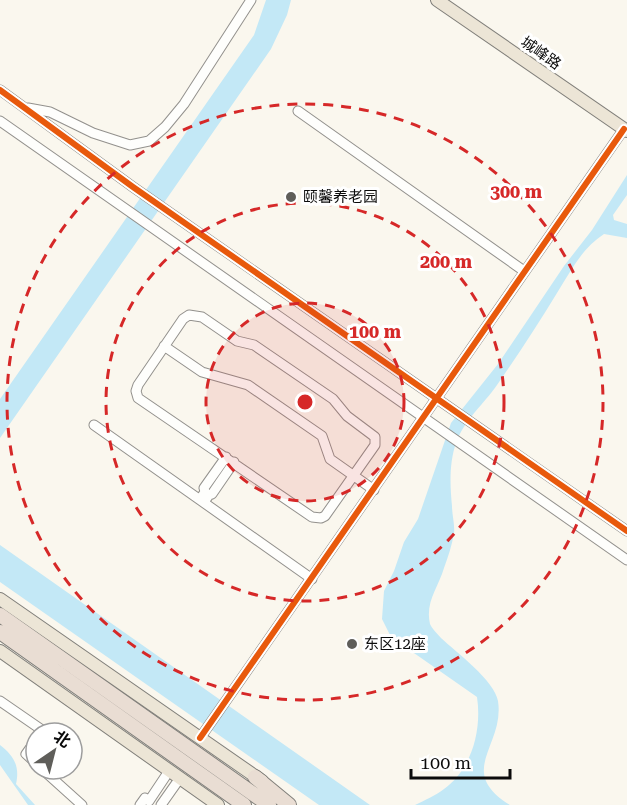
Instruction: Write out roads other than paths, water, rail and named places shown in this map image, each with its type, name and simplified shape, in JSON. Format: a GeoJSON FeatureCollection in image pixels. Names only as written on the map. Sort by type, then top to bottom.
{"type":"FeatureCollection","features":[{"type":"Feature","properties":{"kind":"highway"},"geometry":{"type":"LineString","coordinates":[[0,615],[269,805]]}},
{"type":"Feature","properties":{"kind":"highway"},"geometry":{"type":"LineString","coordinates":[[0,632],[244,805]]}},
{"type":"Feature","properties":{"kind":"highway"},"geometry":{"type":"LineString","coordinates":[[255,777],[289,805]]}},
{"type":"Feature","properties":{"kind":"main road","name":"城峰路"},"geometry":{"type":"LineString","coordinates":[[438,0],[625,130]]}},
{"type":"Feature","properties":{"kind":"main road"},"geometry":{"type":"LineString","coordinates":[[0,599],[204,733],[255,777],[298,805]]}},
{"type":"Feature","properties":{"kind":"main road"},"geometry":{"type":"LineString","coordinates":[[0,651],[218,805]]}},
{"type":"Feature","properties":{"kind":"street"},"geometry":{"type":"LineString","coordinates":[[24,107],[50,112],[93,133],[130,145],[149,141],[165,127],[184,104],[251,0]]}},
{"type":"Feature","properties":{"kind":"street"},"geometry":{"type":"LineString","coordinates":[[0,90],[133,187],[627,531]]}},
{"type":"Feature","properties":{"kind":"street"},"geometry":{"type":"LineString","coordinates":[[298,111],[524,271]]}},
{"type":"Feature","properties":{"kind":"street"},"geometry":{"type":"LineString","coordinates":[[0,121],[627,560]]}},
{"type":"Feature","properties":{"kind":"street"},"geometry":{"type":"LineString","coordinates":[[204,733],[524,271],[625,130]]}},
{"type":"Feature","properties":{"kind":"street"},"geometry":{"type":"LineString","coordinates":[[189,315],[202,317],[237,341],[254,345],[333,399],[347,416],[375,437],[375,445],[325,516],[312,517],[138,398],[136,391],[138,385],[164,346],[183,319],[189,315]]}},
{"type":"Feature","properties":{"kind":"street"},"geometry":{"type":"LineString","coordinates":[[164,346],[202,372],[248,385],[322,436],[330,459],[374,490]]}},
{"type":"Feature","properties":{"kind":"street"},"geometry":{"type":"LineString","coordinates":[[94,425],[312,579]]}},
{"type":"Feature","properties":{"kind":"street"},"geometry":{"type":"LineString","coordinates":[[202,501],[212,494],[230,460]]}},
{"type":"Feature","properties":{"kind":"street"},"geometry":{"type":"LineString","coordinates":[[0,701],[29,721]]}},
{"type":"Feature","properties":{"kind":"street"},"geometry":{"type":"LineString","coordinates":[[140,805],[145,798],[149,801],[174,775]]}},
{"type":"Feature","properties":{"kind":"street"},"geometry":{"type":"LineString","coordinates":[[161,805],[174,775]]}},
{"type":"Feature","properties":{"kind":"street"},"geometry":{"type":"LineString","coordinates":[[55,781],[82,805]]}},
{"type":"Feature","properties":{"kind":"water"},"geometry":{"type":"Polygon","coordinates":[[[266,0],[291,0],[287,15],[271,49],[0,438],[0,399],[254,35],[266,0]]]}},
{"type":"Feature","properties":{"kind":"water"},"geometry":{"type":"Polygon","coordinates":[[[627,175],[627,195],[613,215],[614,220],[627,224],[627,238],[604,234],[583,253],[505,374],[464,427],[452,458],[454,533],[429,609],[430,624],[441,638],[483,676],[495,693],[498,701],[498,717],[484,769],[486,781],[494,793],[510,805],[415,805],[444,789],[462,771],[473,748],[476,735],[477,697],[391,637],[382,619],[384,591],[404,542],[418,519],[451,423],[498,364],[564,266],[592,230],[627,175]]]}},
{"type":"Feature","properties":{"kind":"water"},"geometry":{"type":"Polygon","coordinates":[[[0,545],[370,805],[319,805],[0,582],[0,545]]]}},
{"type":"Feature","properties":{"kind":"water"},"geometry":{"type":"Polygon","coordinates":[[[0,745],[15,762],[16,784],[35,805],[28,805],[0,765],[0,745]]]}},
{"type":"Feature","properties":{"kind":"place","name":"颐馨养老园"},"geometry":{"type":"Point","coordinates":[291,197]}},
{"type":"Feature","properties":{"kind":"place","name":"东区12座"},"geometry":{"type":"Point","coordinates":[352,644]}}]}
